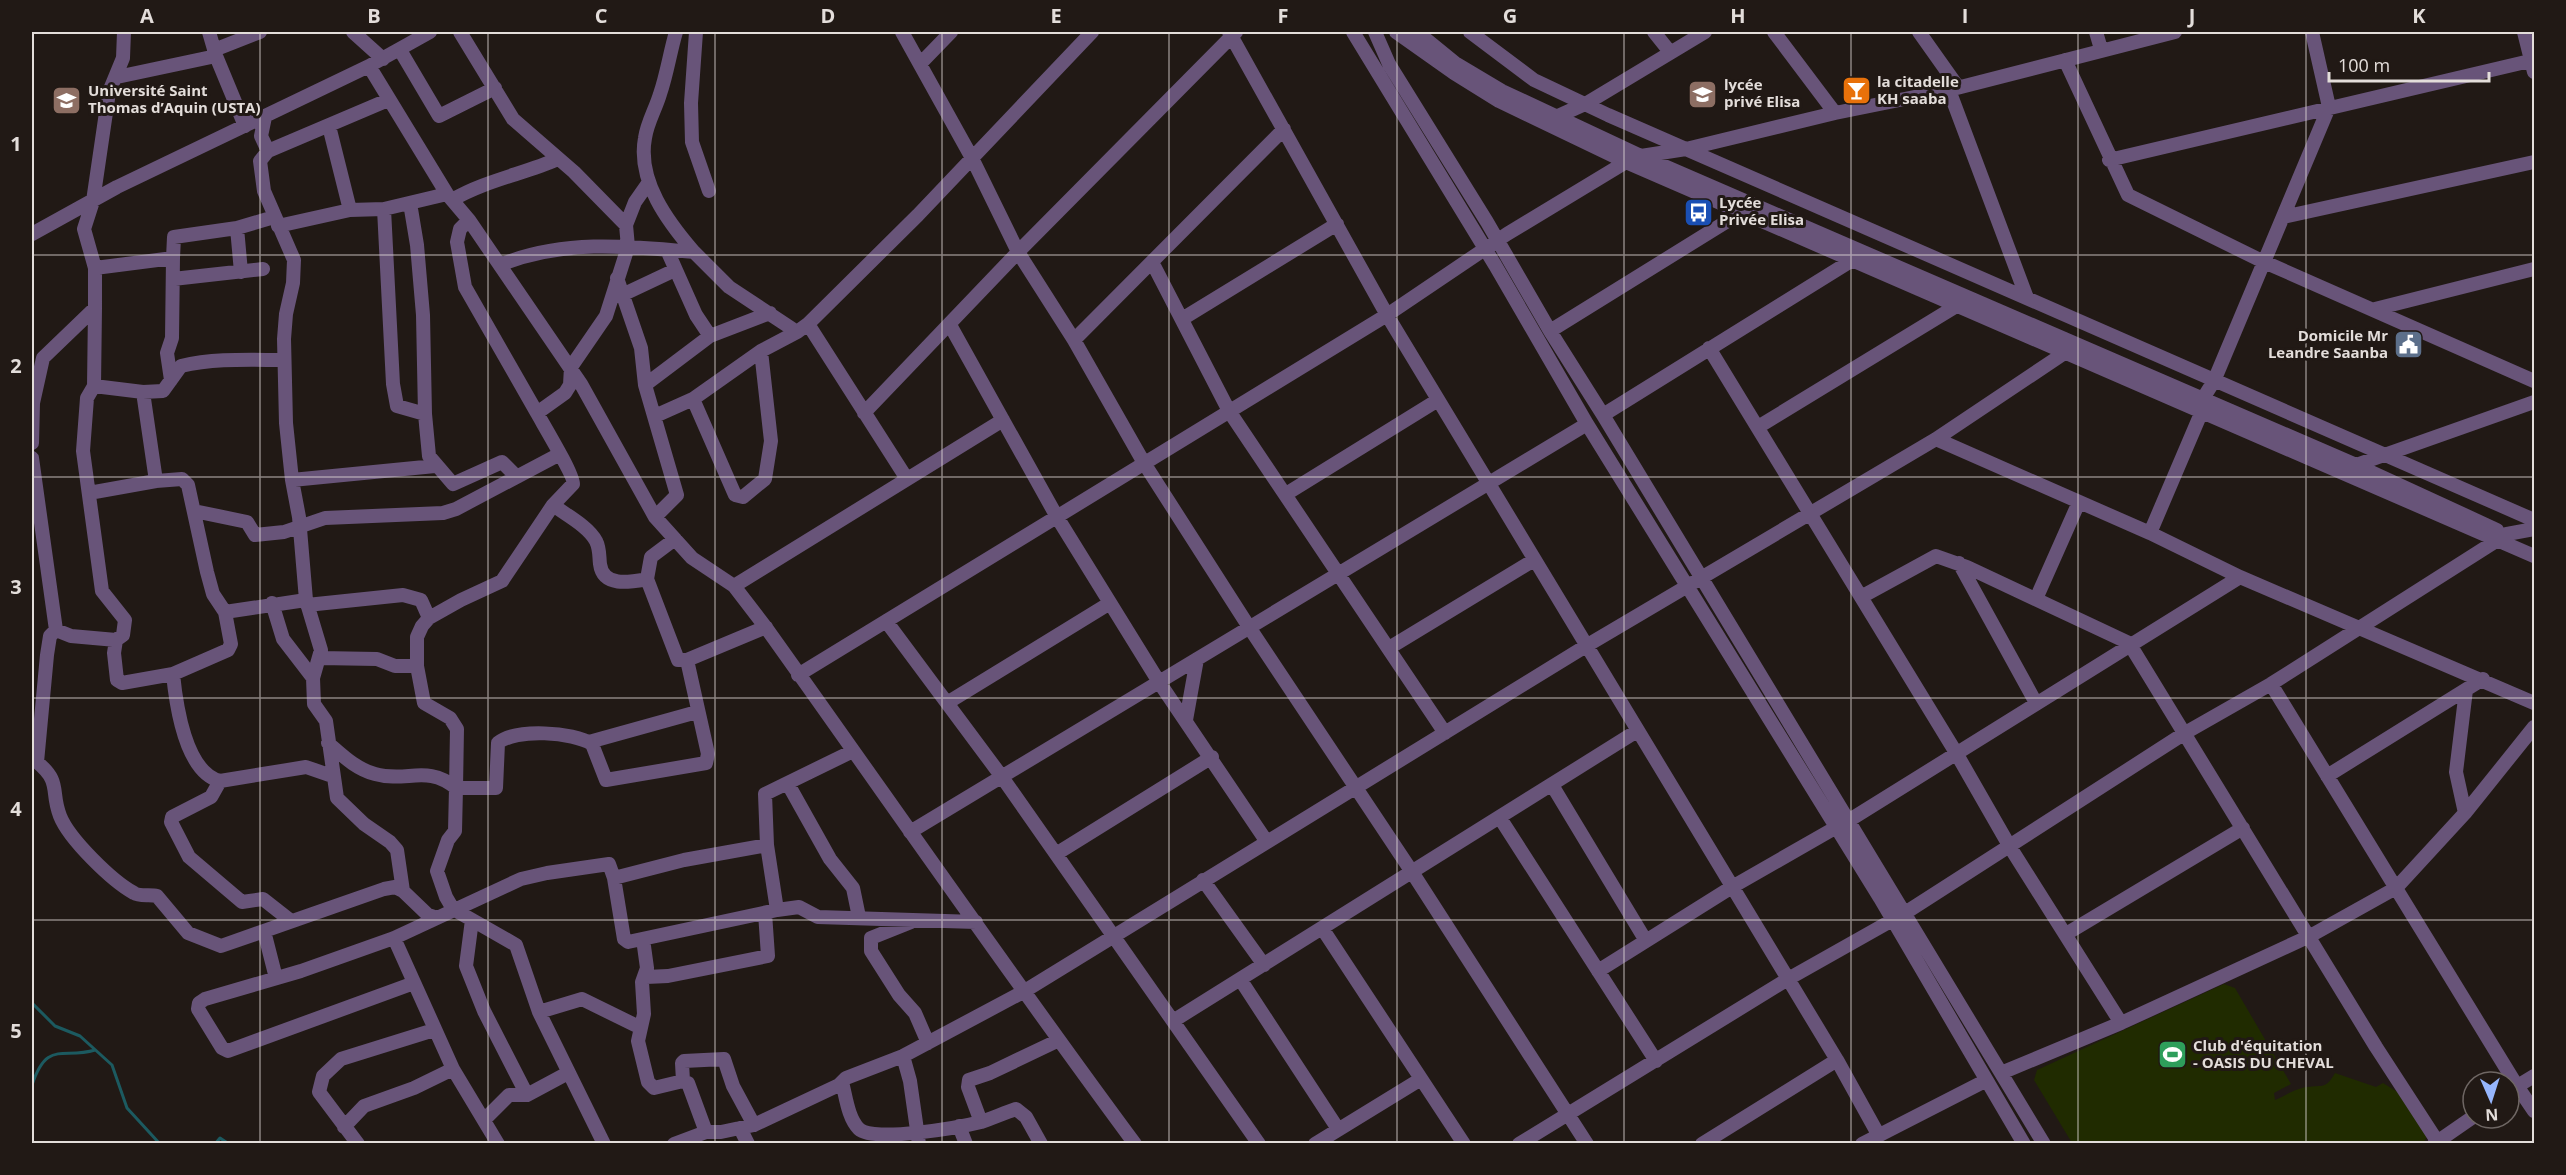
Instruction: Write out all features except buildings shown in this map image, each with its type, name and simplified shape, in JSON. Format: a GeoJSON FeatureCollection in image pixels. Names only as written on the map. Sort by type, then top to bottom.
{"type":"FeatureCollection","features":[{"type":"Feature","properties":{"kind":"street"},"geometry":{"type":"LineString","coordinates":[[56,630],[71,636],[116,640],[123,635],[125,620],[102,591],[83,451],[87,398],[94,386],[95,308],[95,268],[84,229],[93,201],[109,92],[117,77],[125,48],[124,32]]}},
{"type":"Feature","properties":{"kind":"street"},"geometry":{"type":"LineString","coordinates":[[209,32],[215,53],[246,126]]}},
{"type":"Feature","properties":{"kind":"street"},"geometry":{"type":"LineString","coordinates":[[117,77],[215,53],[260,32]]}},
{"type":"Feature","properties":{"kind":"street"},"geometry":{"type":"LineString","coordinates":[[353,32],[383,59]]}},
{"type":"Feature","properties":{"kind":"street"},"geometry":{"type":"LineString","coordinates":[[32,234],[93,201],[383,59],[430,32]]}},
{"type":"Feature","properties":{"kind":"street"},"geometry":{"type":"LineString","coordinates":[[460,32],[513,119],[626,225]]}},
{"type":"Feature","properties":{"kind":"street"},"geometry":{"type":"LineString","coordinates":[[676,32],[661,92],[645,136],[643,153],[649,182],[659,204],[694,252],[729,287],[770,313],[802,328],[864,413],[907,480]]}},
{"type":"Feature","properties":{"kind":"street"},"geometry":{"type":"LineString","coordinates":[[696,32],[691,103],[692,142],[709,191]]}},
{"type":"Feature","properties":{"kind":"street"},"geometry":{"type":"LineString","coordinates":[[902,32],[972,158],[1018,252],[1074,340],[1144,463],[1587,1143]]}},
{"type":"Feature","properties":{"kind":"street"},"geometry":{"type":"LineString","coordinates":[[920,64],[951,32]]}},
{"type":"Feature","properties":{"kind":"street"},"geometry":{"type":"LineString","coordinates":[[655,416],[693,399],[761,351],[802,328],[972,158],[1092,32]]}},
{"type":"Feature","properties":{"kind":"street"},"geometry":{"type":"LineString","coordinates":[[1353,32],[1485,249],[1587,424],[1835,828],[1899,917],[2044,1143]]}},
{"type":"Feature","properties":{"kind":"street"},"geometry":{"type":"LineString","coordinates":[[1375,32],[1389,64],[1848,821],[1986,1081],[2024,1143]]}},
{"type":"Feature","properties":{"kind":"street"},"geometry":{"type":"LineString","coordinates":[[1396,32],[1454,74],[1499,101],[1626,162],[2066,352],[2356,465],[2502,537],[2535,556]]}},
{"type":"Feature","properties":{"kind":"street"},"geometry":{"type":"LineString","coordinates":[[1417,32],[1455,63],[1502,91],[1556,117],[2502,537],[2535,547]]}},
{"type":"Feature","properties":{"kind":"street"},"geometry":{"type":"LineString","coordinates":[[1470,32],[1534,80],[1686,149],[2535,520]]}},
{"type":"Feature","properties":{"kind":"street"},"geometry":{"type":"LineString","coordinates":[[1654,32],[1670,52]]}},
{"type":"Feature","properties":{"kind":"street"},"geometry":{"type":"LineString","coordinates":[[1556,117],[1587,103],[1706,32]]}},
{"type":"Feature","properties":{"kind":"street"},"geometry":{"type":"LineString","coordinates":[[1774,32],[1835,113]]}},
{"type":"Feature","properties":{"kind":"street"},"geometry":{"type":"LineString","coordinates":[[1919,32],[1954,88],[2027,298]]}},
{"type":"Feature","properties":{"kind":"street"},"geometry":{"type":"LineString","coordinates":[[2096,32],[2101,49]]}},
{"type":"Feature","properties":{"kind":"street"},"geometry":{"type":"LineString","coordinates":[[798,675],[1387,315],[1485,249],[1626,162],[1641,156],[1686,149],[1835,113],[1954,88],[2175,32]]}},
{"type":"Feature","properties":{"kind":"street"},"geometry":{"type":"LineString","coordinates":[[2150,533],[2262,261],[2283,218],[2330,107],[2312,32]]}},
{"type":"Feature","properties":{"kind":"street"},"geometry":{"type":"LineString","coordinates":[[2109,160],[2330,107],[2534,64],[2524,32]]}},
{"type":"Feature","properties":{"kind":"street"},"geometry":{"type":"LineString","coordinates":[[864,413],[1232,33],[1387,315],[1837,1060],[1878,1134]]}},
{"type":"Feature","properties":{"kind":"street"},"geometry":{"type":"LineString","coordinates":[[400,50],[438,116],[495,88]]}},
{"type":"Feature","properties":{"kind":"street"},"geometry":{"type":"LineString","coordinates":[[2065,60],[2109,160],[2128,195],[2262,261],[2535,381]]}},
{"type":"Feature","properties":{"kind":"street"},"geometry":{"type":"LineString","coordinates":[[369,66],[449,197],[469,220],[571,367],[655,517],[692,558],[734,586],[766,627],[1058,1041],[1135,1143]]}},
{"type":"Feature","properties":{"kind":"street"},"geometry":{"type":"LineString","coordinates":[[388,100],[268,151],[260,161],[260,170],[264,191],[294,260],[294,283],[286,314],[284,360],[292,480],[300,527],[306,603],[318,640],[320,658],[313,678],[314,704],[326,721],[332,776],[337,798],[364,824],[390,842],[397,850],[403,891]]}},
{"type":"Feature","properties":{"kind":"street"},"geometry":{"type":"LineString","coordinates":[[265,117],[261,136],[268,151]]}},
{"type":"Feature","properties":{"kind":"street"},"geometry":{"type":"LineString","coordinates":[[329,126],[350,210]]}},
{"type":"Feature","properties":{"kind":"street"},"geometry":{"type":"LineString","coordinates":[[1074,340],[1284,129]]}},
{"type":"Feature","properties":{"kind":"street"},"geometry":{"type":"LineString","coordinates":[[171,380],[167,353],[172,338],[174,237],[350,210],[384,209],[449,197],[525,173],[558,159]]}},
{"type":"Feature","properties":{"kind":"street"},"geometry":{"type":"LineString","coordinates":[[2283,218],[2535,162]]}},
{"type":"Feature","properties":{"kind":"street"},"geometry":{"type":"LineString","coordinates":[[537,413],[565,393],[570,385],[571,367],[606,316],[628,247],[626,225],[635,202],[649,182]]}},
{"type":"Feature","properties":{"kind":"street"},"geometry":{"type":"LineString","coordinates":[[410,203],[417,245],[423,315],[425,414],[429,456],[435,466],[453,483],[502,462],[516,476]]}},
{"type":"Feature","properties":{"kind":"street"},"geometry":{"type":"LineString","coordinates":[[384,209],[393,384],[398,406],[425,414]]}},
{"type":"Feature","properties":{"kind":"street"},"geometry":{"type":"LineString","coordinates":[[1550,332],[1742,212]]}},
{"type":"Feature","properties":{"kind":"street"},"geometry":{"type":"LineString","coordinates":[[469,220],[460,229],[457,242],[465,287],[574,480],[553,505],[502,581],[429,618],[419,631],[417,666],[424,704],[450,718],[457,729],[455,831],[448,840],[437,871],[453,909],[516,945],[539,1012],[604,1143]]}},
{"type":"Feature","properties":{"kind":"street"},"geometry":{"type":"LineString","coordinates":[[1182,319],[1337,224]]}},
{"type":"Feature","properties":{"kind":"street"},"geometry":{"type":"LineString","coordinates":[[237,228],[241,272]]}},
{"type":"Feature","properties":{"kind":"street"},"geometry":{"type":"LineString","coordinates":[[500,265],[556,248],[628,247],[694,252]]}},
{"type":"Feature","properties":{"kind":"street"},"geometry":{"type":"LineString","coordinates":[[667,250],[696,315],[710,336]]}},
{"type":"Feature","properties":{"kind":"street"},"geometry":{"type":"LineString","coordinates":[[95,268],[172,258]]}},
{"type":"Feature","properties":{"kind":"street"},"geometry":{"type":"LineString","coordinates":[[1603,415],[1854,259]]}},
{"type":"Feature","properties":{"kind":"street"},"geometry":{"type":"LineString","coordinates":[[1152,262],[1229,411],[1445,733]]}},
{"type":"Feature","properties":{"kind":"street"},"geometry":{"type":"LineString","coordinates":[[173,279],[263,269]]}},
{"type":"Feature","properties":{"kind":"street"},"geometry":{"type":"LineString","coordinates":[[2375,309],[2535,269]]}},
{"type":"Feature","properties":{"kind":"street"},"geometry":{"type":"LineString","coordinates":[[622,295],[675,270]]}},
{"type":"Feature","properties":{"kind":"street"},"geometry":{"type":"LineString","coordinates":[[617,276],[641,348],[645,385],[677,495],[655,517]]}},
{"type":"Feature","properties":{"kind":"street"},"geometry":{"type":"LineString","coordinates":[[1758,428],[1958,305]]}},
{"type":"Feature","properties":{"kind":"street"},"geometry":{"type":"LineString","coordinates":[[32,443],[33,403],[38,371],[43,358],[95,308]]}},
{"type":"Feature","properties":{"kind":"street"},"geometry":{"type":"LineString","coordinates":[[645,385],[710,336],[770,313]]}},
{"type":"Feature","properties":{"kind":"street"},"geometry":{"type":"LineString","coordinates":[[950,326],[1057,517],[1159,682],[1212,757],[1267,842]]}},
{"type":"Feature","properties":{"kind":"street"},"geometry":{"type":"LineString","coordinates":[[1708,348],[1955,751],[2010,847],[2121,1023]]}},
{"type":"Feature","properties":{"kind":"street"},"geometry":{"type":"LineString","coordinates":[[693,399],[735,495],[743,497],[765,479],[771,441],[761,351]]}},
{"type":"Feature","properties":{"kind":"street"},"geometry":{"type":"LineString","coordinates":[[674,1143],[706,1132],[747,1126],[842,1082],[846,1078],[903,1056],[1023,992],[1586,646],[1936,439],[2066,352]]}},
{"type":"Feature","properties":{"kind":"street"},"geometry":{"type":"LineString","coordinates":[[94,386],[143,393],[163,392],[181,366],[199,362],[284,360]]}},
{"type":"Feature","properties":{"kind":"street"},"geometry":{"type":"LineString","coordinates":[[143,393],[156,481]]}},
{"type":"Feature","properties":{"kind":"street"},"geometry":{"type":"LineString","coordinates":[[1286,494],[1437,400]]}},
{"type":"Feature","properties":{"kind":"street"},"geometry":{"type":"LineString","coordinates":[[2356,465],[2535,402]]}},
{"type":"Feature","properties":{"kind":"street"},"geometry":{"type":"LineString","coordinates":[[734,586],[1003,420]]}},
{"type":"Feature","properties":{"kind":"street"},"geometry":{"type":"LineString","coordinates":[[910,832],[1587,424]]}},
{"type":"Feature","properties":{"kind":"street"},"geometry":{"type":"LineString","coordinates":[[1936,439],[2150,533],[2240,577],[2535,703]]}},
{"type":"Feature","properties":{"kind":"street"},"geometry":{"type":"LineString","coordinates":[[194,511],[247,522],[255,535],[284,532],[325,518],[443,513],[456,509],[558,455]]}},
{"type":"Feature","properties":{"kind":"street"},"geometry":{"type":"LineString","coordinates":[[32,458],[56,630]]}},
{"type":"Feature","properties":{"kind":"street"},"geometry":{"type":"LineString","coordinates":[[292,480],[435,466]]}},
{"type":"Feature","properties":{"kind":"street"},"geometry":{"type":"LineString","coordinates":[[89,494],[174,478],[186,481],[213,594],[225,612],[231,644],[228,650],[173,674],[119,682],[115,666],[116,640]]}},
{"type":"Feature","properties":{"kind":"street"},"geometry":{"type":"LineString","coordinates":[[2036,599],[2079,502]]}},
{"type":"Feature","properties":{"kind":"street"},"geometry":{"type":"LineString","coordinates":[[553,505],[588,530],[596,542],[600,566],[609,579],[630,583],[647,579]]}},
{"type":"Feature","properties":{"kind":"street"},"geometry":{"type":"LineString","coordinates":[[1519,1143],[1788,980],[1899,917],[2185,733],[2271,684],[2502,537],[2535,529]]}},
{"type":"Feature","properties":{"kind":"street"},"geometry":{"type":"LineString","coordinates":[[675,539],[651,557],[647,579],[676,657],[681,661],[687,660],[766,627]]}},
{"type":"Feature","properties":{"kind":"street"},"geometry":{"type":"LineString","coordinates":[[1861,597],[1932,556],[1959,563],[2129,643],[2437,1143],[2461,1126]]}},
{"type":"Feature","properties":{"kind":"street"},"geometry":{"type":"LineString","coordinates":[[1389,648],[1534,560]]}},
{"type":"Feature","properties":{"kind":"street"},"geometry":{"type":"LineString","coordinates":[[1959,563],[2036,703]]}},
{"type":"Feature","properties":{"kind":"street"},"geometry":{"type":"LineString","coordinates":[[1848,821],[1955,751],[2240,577]]}},
{"type":"Feature","properties":{"kind":"street"},"geometry":{"type":"LineString","coordinates":[[225,612],[272,603],[306,603],[403,595],[421,600],[429,618]]}},
{"type":"Feature","properties":{"kind":"street"},"geometry":{"type":"LineString","coordinates":[[272,603],[283,639],[313,678]]}},
{"type":"Feature","properties":{"kind":"street"},"geometry":{"type":"LineString","coordinates":[[947,703],[1110,603]]}},
{"type":"Feature","properties":{"kind":"street"},"geometry":{"type":"LineString","coordinates":[[886,621],[1002,777],[1259,1143]]}},
{"type":"Feature","properties":{"kind":"street"},"geometry":{"type":"LineString","coordinates":[[56,630],[50,636],[47,655],[42,730],[37,762],[52,777],[61,819],[87,852],[136,895],[160,898],[188,933],[221,946],[395,887],[403,891],[428,915],[437,918]]}},
{"type":"Feature","properties":{"kind":"street"},"geometry":{"type":"LineString","coordinates":[[320,658],[377,659],[395,666],[417,666]]}},
{"type":"Feature","properties":{"kind":"street"},"geometry":{"type":"LineString","coordinates":[[1186,720],[1197,659]]}},
{"type":"Feature","properties":{"kind":"street"},"geometry":{"type":"LineString","coordinates":[[589,742],[606,780],[706,763],[708,754],[687,660]]}},
{"type":"Feature","properties":{"kind":"street"},"geometry":{"type":"LineString","coordinates":[[173,674],[181,730],[207,776],[220,781],[306,767],[332,776]]}},
{"type":"Feature","properties":{"kind":"street"},"geometry":{"type":"LineString","coordinates":[[2327,776],[2483,680]]}},
{"type":"Feature","properties":{"kind":"street"},"geometry":{"type":"LineString","coordinates":[[2271,684],[2396,888],[2502,1070]]}},
{"type":"Feature","properties":{"kind":"street"},"geometry":{"type":"LineString","coordinates":[[2465,813],[2456,772],[2466,690]]}},
{"type":"Feature","properties":{"kind":"street"},"geometry":{"type":"LineString","coordinates":[[328,743],[357,767],[373,774],[388,777],[435,775],[456,788],[497,787],[498,746],[504,739],[550,733],[589,742],[697,712]]}},
{"type":"Feature","properties":{"kind":"street"},"geometry":{"type":"LineString","coordinates":[[2001,1073],[2121,1023],[2310,936],[2396,888],[2465,813],[2535,727]]}},
{"type":"Feature","properties":{"kind":"street"},"geometry":{"type":"LineString","coordinates":[[1173,1021],[1637,731]]}},
{"type":"Feature","properties":{"kind":"street"},"geometry":{"type":"LineString","coordinates":[[646,977],[668,976],[768,956],[771,911],[764,796],[853,751]]}},
{"type":"Feature","properties":{"kind":"street"},"geometry":{"type":"LineString","coordinates":[[1056,854],[1212,757]]}},
{"type":"Feature","properties":{"kind":"street"},"geometry":{"type":"LineString","coordinates":[[220,781],[212,797],[172,817],[171,822],[189,856],[242,902],[262,899],[291,921]]}},
{"type":"Feature","properties":{"kind":"street"},"geometry":{"type":"LineString","coordinates":[[788,784],[830,859],[853,888],[859,917]]}},
{"type":"Feature","properties":{"kind":"street"},"geometry":{"type":"LineString","coordinates":[[1552,786],[1646,941]]}},
{"type":"Feature","properties":{"kind":"street"},"geometry":{"type":"LineString","coordinates":[[1500,818],[1656,1061]]}},
{"type":"Feature","properties":{"kind":"street"},"geometry":{"type":"LineString","coordinates":[[1598,971],[1732,887],[1835,828]]}},
{"type":"Feature","properties":{"kind":"street"},"geometry":{"type":"LineString","coordinates":[[2066,934],[2243,828]]}},
{"type":"Feature","properties":{"kind":"street"},"geometry":{"type":"LineString","coordinates":[[614,878],[684,860],[767,845]]}},
{"type":"Feature","properties":{"kind":"street"},"geometry":{"type":"LineString","coordinates":[[414,983],[234,1049],[224,1050],[200,1014],[200,1003],[394,938],[501,887],[547,873],[609,864],[614,878],[624,939],[628,942],[799,907],[818,917],[976,922]]}},
{"type":"Feature","properties":{"kind":"street"},"geometry":{"type":"LineString","coordinates":[[1203,880],[1264,965]]}},
{"type":"Feature","properties":{"kind":"street"},"geometry":{"type":"LineString","coordinates":[[472,920],[466,966],[484,1011],[527,1095]]}},
{"type":"Feature","properties":{"kind":"street"},"geometry":{"type":"LineString","coordinates":[[916,920],[871,938],[869,944],[886,976],[915,1012],[928,1043]]}},
{"type":"Feature","properties":{"kind":"street"},"geometry":{"type":"LineString","coordinates":[[1322,928],[1464,1143]]}},
{"type":"Feature","properties":{"kind":"street"},"geometry":{"type":"LineString","coordinates":[[264,931],[276,978]]}},
{"type":"Feature","properties":{"kind":"street"},"geometry":{"type":"LineString","coordinates":[[394,938],[453,1069],[498,1143]]}},
{"type":"Feature","properties":{"kind":"street"},"geometry":{"type":"LineString","coordinates":[[644,939],[647,968],[646,977],[642,982],[644,1014],[639,1027],[641,1055],[651,1087],[683,1081]]}},
{"type":"Feature","properties":{"kind":"street"},"geometry":{"type":"LineString","coordinates":[[1240,980],[1338,1129]]}},
{"type":"Feature","properties":{"kind":"street"},"geometry":{"type":"LineString","coordinates":[[539,1012],[582,999],[639,1027]]}},
{"type":"Feature","properties":{"kind":"street"},"geometry":{"type":"LineString","coordinates":[[358,1143],[319,1092],[320,1084],[329,1068],[341,1059],[434,1030]]}},
{"type":"Feature","properties":{"kind":"street"},"geometry":{"type":"LineString","coordinates":[[981,1122],[968,1087],[969,1080],[990,1073],[1058,1041]]}},
{"type":"Feature","properties":{"kind":"street"},"geometry":{"type":"LineString","coordinates":[[903,1056],[910,1080],[918,1138]]}},
{"type":"Feature","properties":{"kind":"street"},"geometry":{"type":"LineString","coordinates":[[706,1132],[690,1087],[683,1081],[682,1063],[684,1061],[724,1059],[747,1126],[748,1143]]}},
{"type":"Feature","properties":{"kind":"street"},"geometry":{"type":"LineString","coordinates":[[1706,1143],[1837,1060]]}},
{"type":"Feature","properties":{"kind":"street"},"geometry":{"type":"LineString","coordinates":[[344,1127],[364,1106],[414,1088],[453,1069]]}},
{"type":"Feature","properties":{"kind":"street"},"geometry":{"type":"LineString","coordinates":[[485,1119],[509,1095],[527,1095],[568,1073]]}},
{"type":"Feature","properties":{"kind":"street"},"geometry":{"type":"LineString","coordinates":[[2521,1084],[2535,1076]]}},
{"type":"Feature","properties":{"kind":"street"},"geometry":{"type":"LineString","coordinates":[[1315,1143],[1421,1079]]}},
{"type":"Feature","properties":{"kind":"street"},"geometry":{"type":"LineString","coordinates":[[1862,1143],[1986,1081]]}},
{"type":"Feature","properties":{"kind":"street"},"geometry":{"type":"LineString","coordinates":[[842,1082],[853,1121],[861,1131],[869,1134],[918,1138],[981,1122],[1016,1109],[1026,1117],[1041,1143]]}},
{"type":"Feature","properties":{"kind":"street"},"geometry":{"type":"LineString","coordinates":[[2521,1097],[2535,1111]]}},
{"type":"Feature","properties":{"kind":"street"},"geometry":{"type":"LineString","coordinates":[[959,1126],[966,1143]]}},
{"type":"Feature","properties":{"kind":"green space","name":"Club d'équitation - OASIS DU CHEVAL"},"geometry":{"type":"Polygon","coordinates":[[[2224,984],[2235,988],[2291,1084],[2274,1093],[2275,1100],[2299,1089],[2324,1085],[2335,1073],[2376,1087],[2383,1083],[2404,1096],[2427,1136],[2424,1142],[2072,1143],[2034,1080],[2037,1070],[2224,984]]]}},
{"type":"Feature","properties":{"kind":"waterway"},"geometry":{"type":"LineString","coordinates":[[32,1003],[55,1026],[80,1036],[112,1065],[127,1108],[160,1144]]}},
{"type":"Feature","properties":{"kind":"waterway"},"geometry":{"type":"LineString","coordinates":[[32,1085],[38,1071],[50,1056],[95,1050]]}},
{"type":"Feature","properties":{"kind":"waterway"},"geometry":{"type":"LineString","coordinates":[[215,1144],[220,1138],[229,1144]]}},
{"type":"Feature","properties":{"kind":"place","name":"la citadelle KH saaba"},"geometry":{"type":"Point","coordinates":[1856,91]}},
{"type":"Feature","properties":{"kind":"place","name":"lycée privé Elisa"},"geometry":{"type":"Point","coordinates":[1703,94]}},
{"type":"Feature","properties":{"kind":"place","name":"Université Saint Thomas d’Aquin (USTA)"},"geometry":{"type":"Point","coordinates":[67,100]}},
{"type":"Feature","properties":{"kind":"place","name":"Lycée Privée Elisa"},"geometry":{"type":"Point","coordinates":[1698,212]}},
{"type":"Feature","properties":{"kind":"place","name":"Domicile Mr Leandre Saanba"},"geometry":{"type":"Point","coordinates":[2409,345]}},
{"type":"Feature","properties":{"kind":"place","name":"Club d'équitation - OASIS DU CHEVAL"},"geometry":{"type":"Point","coordinates":[2172,1055]}}]}
